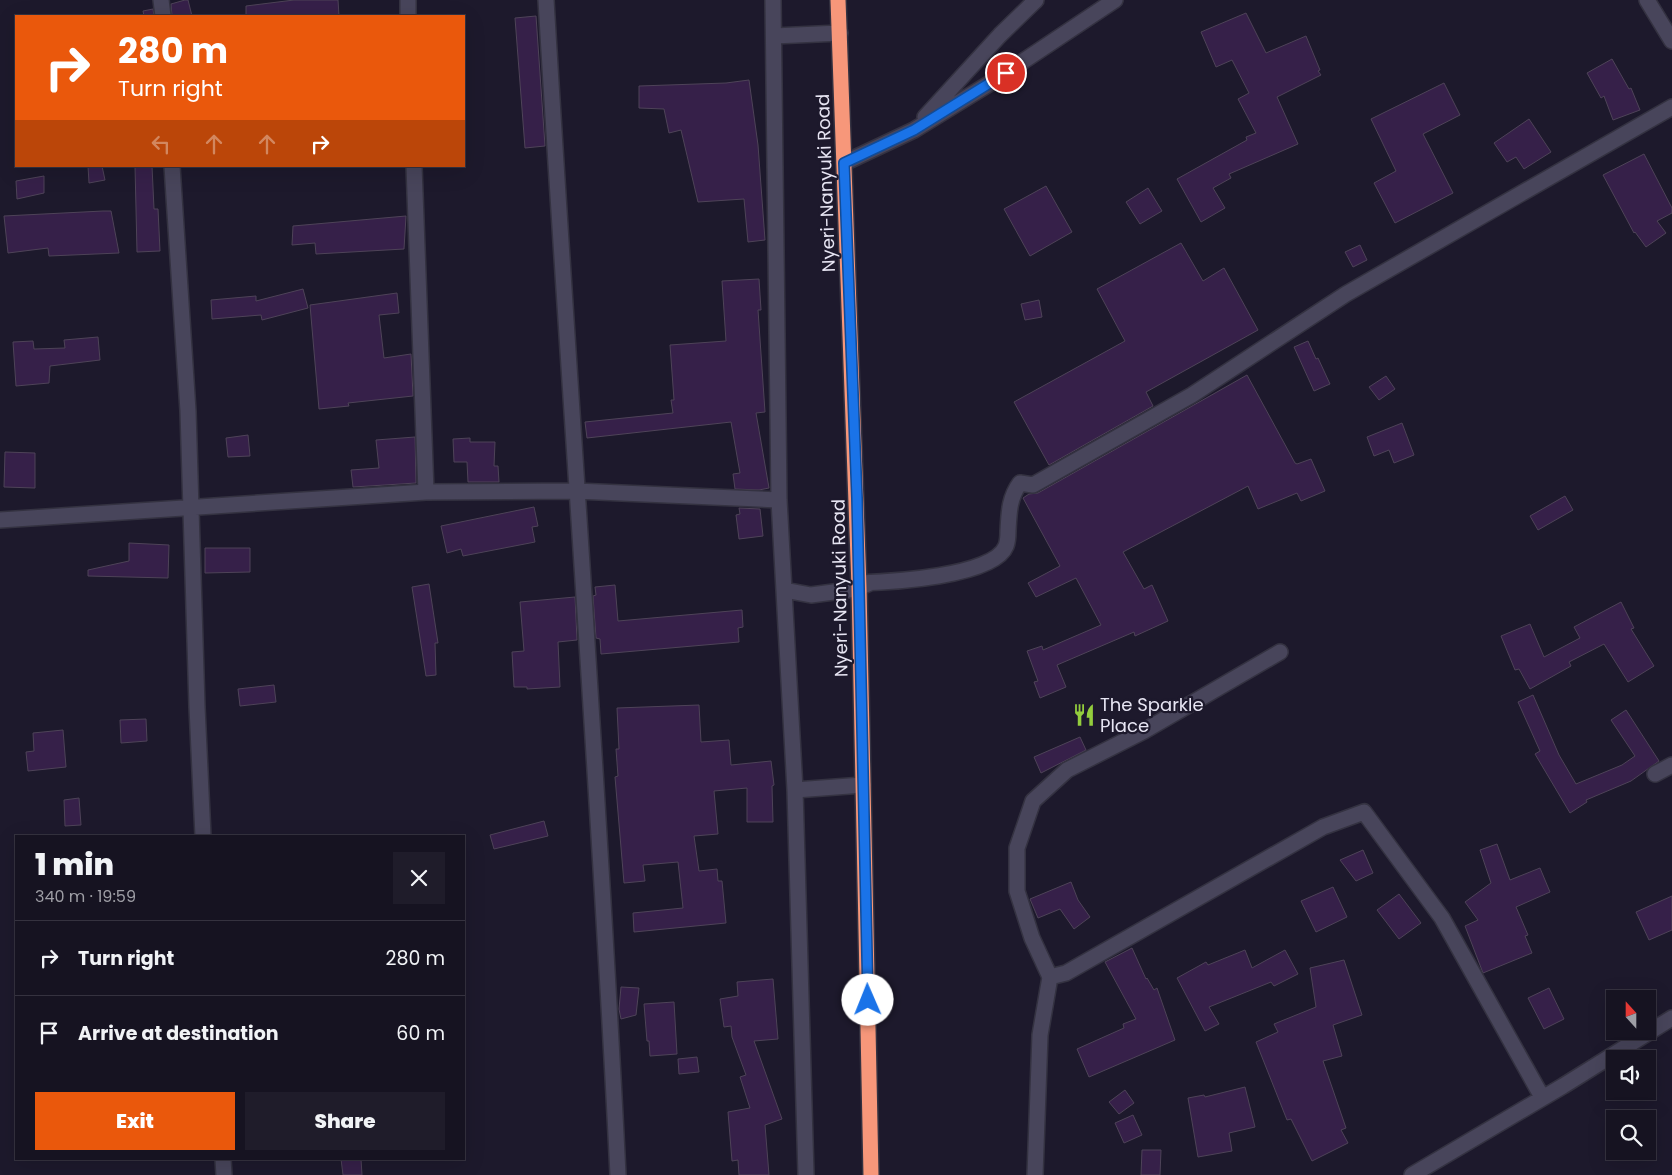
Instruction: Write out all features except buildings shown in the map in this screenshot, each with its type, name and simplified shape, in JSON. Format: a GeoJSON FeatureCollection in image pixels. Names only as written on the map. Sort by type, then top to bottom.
{"type":"FeatureCollection","features":[{"type":"Feature","properties":{"kind":"highway","name":"Nyeri-Nanyuki Road"},"geometry":{"type":"LineString","coordinates":[[838,0],[863,584],[863,785],[871,1175]]}},
{"type":"Feature","properties":{"kind":"street"},"geometry":{"type":"LineString","coordinates":[[162,0],[162,15]]}},
{"type":"Feature","properties":{"kind":"street"},"geometry":{"type":"LineString","coordinates":[[408,0],[408,15]]}},
{"type":"Feature","properties":{"kind":"street"},"geometry":{"type":"LineString","coordinates":[[546,0],[576,491],[600,830],[618,1175]]}},
{"type":"Feature","properties":{"kind":"street"},"geometry":{"type":"LineString","coordinates":[[773,0],[779,500],[795,790],[806,1175]]}},
{"type":"Feature","properties":{"kind":"street"},"geometry":{"type":"LineString","coordinates":[[914,130],[1000,35],[1036,0]]}},
{"type":"Feature","properties":{"kind":"street"},"geometry":{"type":"LineString","coordinates":[[844,163],[914,130],[992,82],[1115,0]]}},
{"type":"Feature","properties":{"kind":"street"},"geometry":{"type":"LineString","coordinates":[[1647,0],[1672,41]]}},
{"type":"Feature","properties":{"kind":"street"},"geometry":{"type":"LineString","coordinates":[[774,36],[840,33]]}},
{"type":"Feature","properties":{"kind":"street"},"geometry":{"type":"LineString","coordinates":[[784,590],[811,595],[863,584],[936,577],[986,563],[1000,555],[1006,548],[1013,492],[1020,484],[1032,485],[1192,395],[1346,294],[1672,107]]}},
{"type":"Feature","properties":{"kind":"street"},"geometry":{"type":"LineString","coordinates":[[172,167],[188,412],[196,697],[203,835]]}},
{"type":"Feature","properties":{"kind":"street"},"geometry":{"type":"LineString","coordinates":[[414,167],[426,492]]}},
{"type":"Feature","properties":{"kind":"street"},"geometry":{"type":"LineString","coordinates":[[0,520],[426,492],[576,491],[779,500]]}},
{"type":"Feature","properties":{"kind":"street"},"geometry":{"type":"LineString","coordinates":[[1035,1175],[1040,1035],[1050,977],[1032,938],[1017,891],[1017,848],[1034,801],[1067,770],[1144,731],[1280,652]]}},
{"type":"Feature","properties":{"kind":"street"},"geometry":{"type":"LineString","coordinates":[[1655,774],[1672,765]]}},
{"type":"Feature","properties":{"kind":"street"},"geometry":{"type":"LineString","coordinates":[[795,790],[863,785]]}},
{"type":"Feature","properties":{"kind":"street"},"geometry":{"type":"LineString","coordinates":[[1050,977],[1066,973],[1323,827],[1364,812],[1442,918],[1542,1097]]}},
{"type":"Feature","properties":{"kind":"street"},"geometry":{"type":"LineString","coordinates":[[1412,1175],[1672,1018]]}},
{"type":"Feature","properties":{"kind":"street"},"geometry":{"type":"LineString","coordinates":[[223,1160],[224,1175]]}},
{"type":"Feature","properties":{"kind":"place","name":"The Sparkle Place"},"geometry":{"type":"Point","coordinates":[1084,715]}},
{"type":"Feature","properties":{"kind":"route"},"geometry":{"type":"LineString","coordinates":[[868,1000],[857,498],[844,163],[914,130],[1006,73]]}}]}
